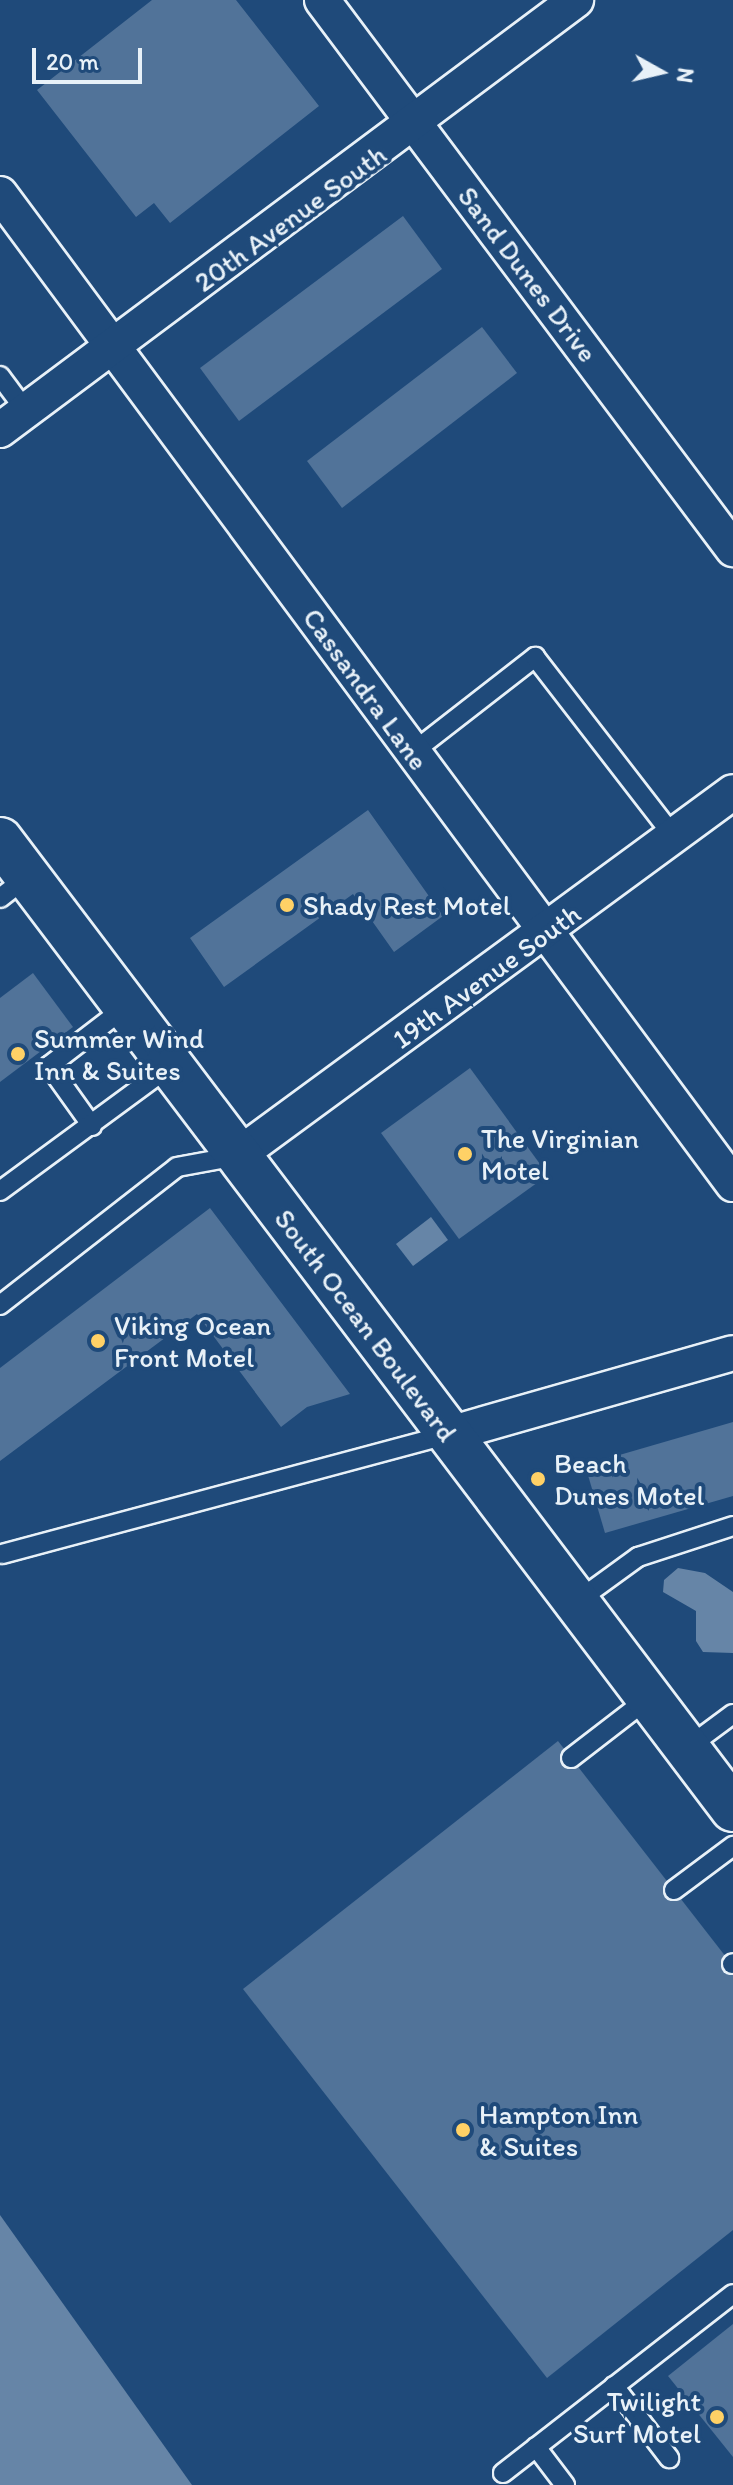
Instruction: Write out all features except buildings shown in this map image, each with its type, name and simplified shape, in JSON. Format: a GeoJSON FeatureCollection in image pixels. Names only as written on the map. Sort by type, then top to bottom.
{"type":"FeatureCollection","features":[{"type":"Feature","properties":{"kind":"main road","name":"South Ocean Boulevard"},"geometry":{"type":"LineString","coordinates":[[0,840],[14,887],[126,1007],[733,1809]]}},
{"type":"Feature","properties":{"kind":"street","name":"Sand Dunes Drive"},"geometry":{"type":"LineString","coordinates":[[322,0],[732,546]]}},
{"type":"Feature","properties":{"kind":"street","name":"20th Avenue South"},"geometry":{"type":"LineString","coordinates":[[13,421],[416,125],[576,0]]}},
{"type":"Feature","properties":{"kind":"street","name":"Cassandra Lane"},"geometry":{"type":"LineString","coordinates":[[0,194],[116,345],[545,934],[733,1184]]}},
{"type":"Feature","properties":{"kind":"street","name":"19th Avenue South"},"geometry":{"type":"LineString","coordinates":[[237,1156],[545,934],[733,792]]}},
{"type":"Feature","properties":{"kind":"street"},"geometry":{"type":"LineString","coordinates":[[449,1434],[733,1353]]}},
{"type":"Feature","properties":{"kind":"lane"},"geometry":{"type":"LineString","coordinates":[[0,376],[13,421]]}},
{"type":"Feature","properties":{"kind":"lane"},"geometry":{"type":"LineString","coordinates":[[413,752],[535,657],[674,837]]}},
{"type":"Feature","properties":{"kind":"lane"},"geometry":{"type":"LineString","coordinates":[[92,1126],[49,1066],[126,1007]]}},
{"type":"Feature","properties":{"kind":"lane"},"geometry":{"type":"LineString","coordinates":[[0,1191],[170,1066]]}},
{"type":"Feature","properties":{"kind":"lane"},"geometry":{"type":"LineString","coordinates":[[0,1305],[177,1167],[237,1156]]}},
{"type":"Feature","properties":{"kind":"lane"},"geometry":{"type":"LineString","coordinates":[[2,1554],[449,1434]]}},
{"type":"Feature","properties":{"kind":"lane"},"geometry":{"type":"LineString","coordinates":[[576,1602],[638,1557],[733,1526]]}},
{"type":"Feature","properties":{"kind":"lane"},"geometry":{"type":"LineString","coordinates":[[571,1758],[649,1698]]}},
{"type":"Feature","properties":{"kind":"lane"},"geometry":{"type":"LineString","coordinates":[[687,1748],[733,1714]]}},
{"type":"Feature","properties":{"kind":"lane"},"geometry":{"type":"LineString","coordinates":[[674,1890],[733,1846]]}},
{"type":"Feature","properties":{"kind":"lane"},"geometry":{"type":"LineString","coordinates":[[503,2473],[733,2294]]}},
{"type":"Feature","properties":{"kind":"lane"},"geometry":{"type":"LineString","coordinates":[[614,2386],[669,2458]]}},
{"type":"Feature","properties":{"kind":"lane"},"geometry":{"type":"LineString","coordinates":[[536,2447],[565,2485]]}},
{"type":"Feature","properties":{"kind":"water"},"geometry":{"type":"Polygon","coordinates":[[[431,1217],[448,1240],[413,1266],[396,1244],[431,1217]]]}},
{"type":"Feature","properties":{"kind":"water"},"geometry":{"type":"Polygon","coordinates":[[[678,1568],[705,1573],[733,1592],[733,1653],[703,1652],[696,1641],[696,1611],[663,1592],[664,1580],[678,1568]]]}},
{"type":"Feature","properties":{"kind":"water"},"geometry":{"type":"Polygon","coordinates":[[[0,2215],[192,2485],[0,2485],[0,2215]]]}},
{"type":"Feature","properties":{"kind":"place","name":"Shady Rest Motel"},"geometry":{"type":"Point","coordinates":[287,905]}},
{"type":"Feature","properties":{"kind":"place","name":"Summer Wind Inn & Suites"},"geometry":{"type":"Point","coordinates":[18,1054]}},
{"type":"Feature","properties":{"kind":"place","name":"The Virginian Motel"},"geometry":{"type":"Point","coordinates":[465,1154]}},
{"type":"Feature","properties":{"kind":"place","name":"Viking Ocean Front Motel"},"geometry":{"type":"Point","coordinates":[98,1341]}},
{"type":"Feature","properties":{"kind":"place","name":"Beach Dunes Motel"},"geometry":{"type":"Point","coordinates":[538,1479]}},
{"type":"Feature","properties":{"kind":"place","name":"Hampton Inn & Suites"},"geometry":{"type":"Point","coordinates":[463,2130]}},
{"type":"Feature","properties":{"kind":"place","name":"Twilight Surf Motel"},"geometry":{"type":"Point","coordinates":[717,2417]}}]}
